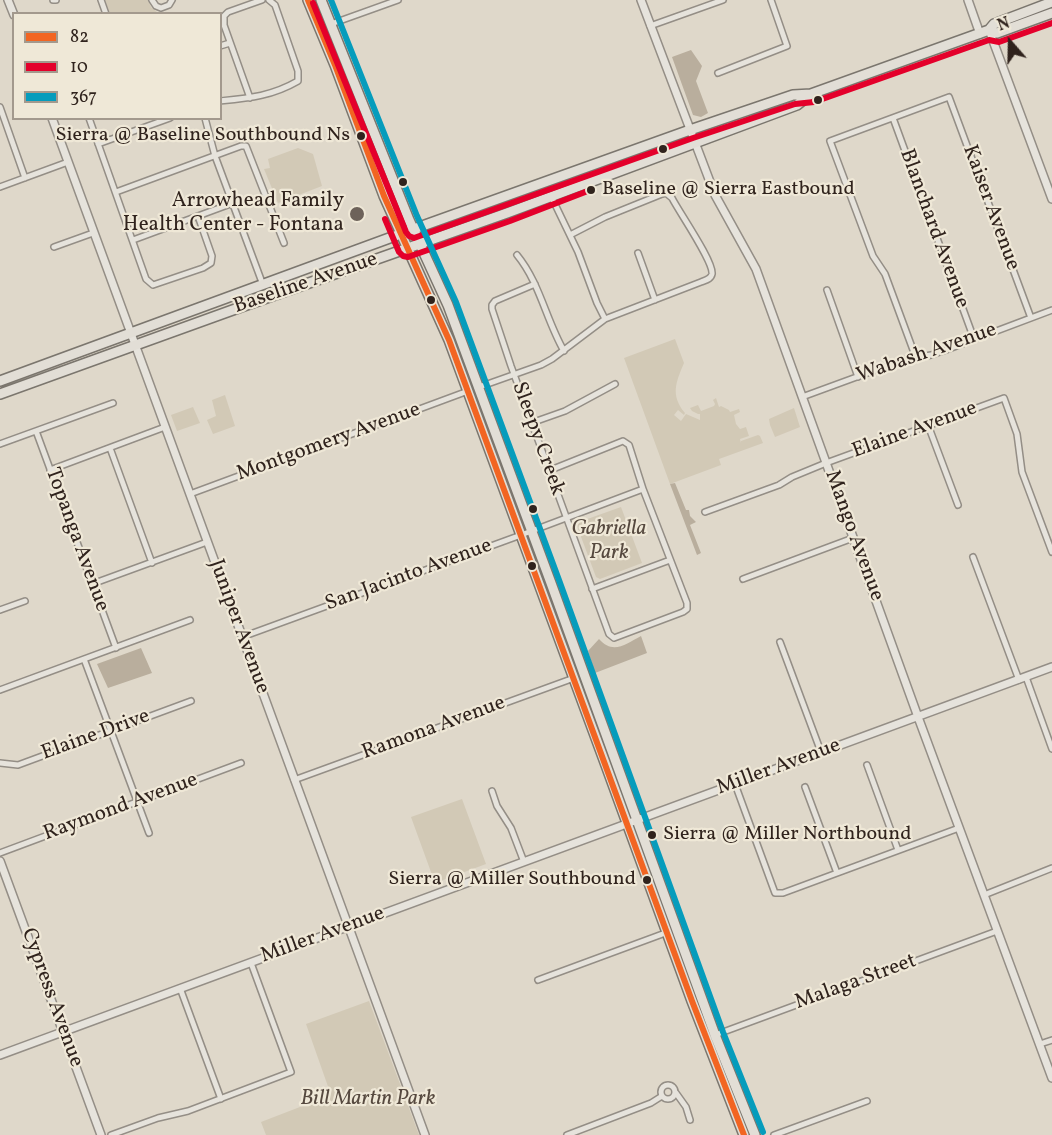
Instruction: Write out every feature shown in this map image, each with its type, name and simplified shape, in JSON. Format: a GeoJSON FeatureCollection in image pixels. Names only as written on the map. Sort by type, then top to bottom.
{"type":"FeatureCollection","features":[{"type":"Feature","properties":{"kind":"main road"},"geometry":{"type":"LineString","coordinates":[[308,0],[377,178],[449,340],[706,1038],[744,1135]]}},
{"type":"Feature","properties":{"kind":"main road"},"geometry":{"type":"LineString","coordinates":[[321,0],[414,230],[448,305],[715,1035],[755,1135]]}},
{"type":"Feature","properties":{"kind":"main road"},"geometry":{"type":"LineString","coordinates":[[985,32],[994,24],[1052,2]]}},
{"type":"Feature","properties":{"kind":"main road","name":"Baseline Avenue"},"geometry":{"type":"LineString","coordinates":[[0,394],[551,196],[797,105],[812,94],[985,32],[997,33],[1052,13]]}},
{"type":"Feature","properties":{"kind":"main road","name":"Baseline Avenue"},"geometry":{"type":"LineString","coordinates":[[0,381],[690,130],[793,95],[812,94]]}},
{"type":"Feature","properties":{"kind":"street"},"geometry":{"type":"LineString","coordinates":[[152,0],[160,12]]}},
{"type":"Feature","properties":{"kind":"street"},"geometry":{"type":"LineString","coordinates":[[250,98],[224,25],[224,16],[228,12],[262,0]]}},
{"type":"Feature","properties":{"kind":"street"},"geometry":{"type":"LineString","coordinates":[[222,101],[269,94],[298,81],[298,71],[275,5],[269,0]]}},
{"type":"Feature","properties":{"kind":"street"},"geometry":{"type":"LineString","coordinates":[[331,24],[398,0]]}},
{"type":"Feature","properties":{"kind":"street","name":"Mango Avenue"},"geometry":{"type":"LineString","coordinates":[[641,0],[715,195],[756,269],[1052,1078]]}},
{"type":"Feature","properties":{"kind":"street"},"geometry":{"type":"LineString","coordinates":[[650,26],[723,0]]}},
{"type":"Feature","properties":{"kind":"street"},"geometry":{"type":"LineString","coordinates":[[718,73],[788,46],[771,0]]}},
{"type":"Feature","properties":{"kind":"street"},"geometry":{"type":"LineString","coordinates":[[968,0],[985,32],[1052,199]]}},
{"type":"Feature","properties":{"kind":"street"},"geometry":{"type":"LineString","coordinates":[[156,6],[164,8],[172,2]]}},
{"type":"Feature","properties":{"kind":"street"},"geometry":{"type":"LineString","coordinates":[[222,45],[230,43]]}},
{"type":"Feature","properties":{"kind":"street","name":"Kaiser Avenue"},"geometry":{"type":"LineString","coordinates":[[892,118],[949,97],[1031,318]]}},
{"type":"Feature","properties":{"kind":"street"},"geometry":{"type":"LineString","coordinates":[[0,107],[26,178]]}},
{"type":"Feature","properties":{"kind":"street"},"geometry":{"type":"LineString","coordinates":[[892,118],[830,141],[873,256],[885,274],[916,358]]}},
{"type":"Feature","properties":{"kind":"street","name":"Blanchard Avenue"},"geometry":{"type":"LineString","coordinates":[[892,118],[974,339]]}},
{"type":"Feature","properties":{"kind":"street","name":"Juniper Avenue"},"geometry":{"type":"LineString","coordinates":[[53,120],[425,1135]]}},
{"type":"Feature","properties":{"kind":"street"},"geometry":{"type":"LineString","coordinates":[[90,120],[146,279],[153,285],[203,268],[211,263],[212,255],[198,216]]}},
{"type":"Feature","properties":{"kind":"street"},"geometry":{"type":"LineString","coordinates":[[99,144],[165,120]]}},
{"type":"Feature","properties":{"kind":"street"},"geometry":{"type":"LineString","coordinates":[[206,120],[215,156],[262,285]]}},
{"type":"Feature","properties":{"kind":"street"},"geometry":{"type":"LineString","coordinates":[[116,192],[246,146],[284,243]]}},
{"type":"Feature","properties":{"kind":"street"},"geometry":{"type":"LineString","coordinates":[[0,187],[68,162]]}},
{"type":"Feature","properties":{"kind":"street"},"geometry":{"type":"LineString","coordinates":[[479,387],[541,365],[564,351],[605,319],[710,278],[712,274],[710,264],[700,245],[672,198],[666,194],[605,217],[570,235]]}},
{"type":"Feature","properties":{"kind":"street"},"geometry":{"type":"LineString","coordinates":[[551,196],[605,319]]}},
{"type":"Feature","properties":{"kind":"street"},"geometry":{"type":"LineString","coordinates":[[133,240],[233,203]]}},
{"type":"Feature","properties":{"kind":"street"},"geometry":{"type":"LineString","coordinates":[[54,247],[93,233]]}},
{"type":"Feature","properties":{"kind":"street"},"geometry":{"type":"LineString","coordinates":[[638,253],[655,300]]}},
{"type":"Feature","properties":{"kind":"street"},"geometry":{"type":"LineString","coordinates":[[517,255],[527,267],[554,333],[564,351]]}},
{"type":"Feature","properties":{"kind":"street","name":"Sleepy Creek"},"geometry":{"type":"LineString","coordinates":[[535,284],[495,301],[492,305],[493,315],[592,589],[609,634],[614,638],[687,609],[687,603],[670,560]]}},
{"type":"Feature","properties":{"kind":"street"},"geometry":{"type":"LineString","coordinates":[[827,290],[858,377]]}},
{"type":"Feature","properties":{"kind":"street","name":"Wabash Avenue"},"geometry":{"type":"LineString","coordinates":[[802,397],[903,360],[946,350],[1052,310]]}},
{"type":"Feature","properties":{"kind":"street"},"geometry":{"type":"LineString","coordinates":[[531,423],[565,411],[615,384]]}},
{"type":"Feature","properties":{"kind":"street","name":"Montgomery Avenue"},"geometry":{"type":"LineString","coordinates":[[189,494],[468,392]]}},
{"type":"Feature","properties":{"kind":"street","name":"Elaine Avenue"},"geometry":{"type":"LineString","coordinates":[[705,512],[779,485],[826,463],[1004,398],[1017,434],[1022,472],[1052,552]]}},
{"type":"Feature","properties":{"kind":"street"},"geometry":{"type":"LineString","coordinates":[[0,444],[113,403]]}},
{"type":"Feature","properties":{"kind":"street"},"geometry":{"type":"LineString","coordinates":[[928,425],[958,505]]}},
{"type":"Feature","properties":{"kind":"street"},"geometry":{"type":"LineString","coordinates":[[50,470],[165,427]]}},
{"type":"Feature","properties":{"kind":"street","name":"Topanga Avenue"},"geometry":{"type":"LineString","coordinates":[[36,431],[116,648]]}},
{"type":"Feature","properties":{"kind":"street"},"geometry":{"type":"LineString","coordinates":[[548,471],[618,442],[623,441],[629,445],[670,560],[592,589]]}},
{"type":"Feature","properties":{"kind":"street"},"geometry":{"type":"LineString","coordinates":[[110,448],[152,562]]}},
{"type":"Feature","properties":{"kind":"street","name":"San Jacinto Avenue"},"geometry":{"type":"LineString","coordinates":[[242,637],[643,489]]}},
{"type":"Feature","properties":{"kind":"street"},"geometry":{"type":"LineString","coordinates":[[742,579],[853,538]]}},
{"type":"Feature","properties":{"kind":"street"},"geometry":{"type":"LineString","coordinates":[[92,584],[207,542]]}},
{"type":"Feature","properties":{"kind":"street"},"geometry":{"type":"LineString","coordinates":[[973,557],[1052,749]]}},
{"type":"Feature","properties":{"kind":"street"},"geometry":{"type":"LineString","coordinates":[[0,610],[25,601]]}},
{"type":"Feature","properties":{"kind":"street"},"geometry":{"type":"LineString","coordinates":[[0,690],[190,620]]}},
{"type":"Feature","properties":{"kind":"street"},"geometry":{"type":"LineString","coordinates":[[780,642],[821,752]]}},
{"type":"Feature","properties":{"kind":"street"},"geometry":{"type":"LineString","coordinates":[[84,659],[149,833]]}},
{"type":"Feature","properties":{"kind":"street","name":"Miller Avenue"},"geometry":{"type":"LineString","coordinates":[[0,1055],[1052,667]]}},
{"type":"Feature","properties":{"kind":"street","name":"Ramona Avenue"},"geometry":{"type":"LineString","coordinates":[[294,780],[574,678]]}},
{"type":"Feature","properties":{"kind":"street","name":"Elaine Drive"},"geometry":{"type":"LineString","coordinates":[[0,764],[18,765],[191,701]]}},
{"type":"Feature","properties":{"kind":"street","name":"Raymond Avenue"},"geometry":{"type":"LineString","coordinates":[[0,853],[241,763]]}},
{"type":"Feature","properties":{"kind":"street"},"geometry":{"type":"LineString","coordinates":[[867,765],[898,850]]}},
{"type":"Feature","properties":{"kind":"street"},"geometry":{"type":"LineString","coordinates":[[735,784],[775,893],[783,893],[959,828]]}},
{"type":"Feature","properties":{"kind":"street"},"geometry":{"type":"LineString","coordinates":[[805,787],[837,873]]}},
{"type":"Feature","properties":{"kind":"street"},"geometry":{"type":"LineString","coordinates":[[492,791],[497,806],[511,828],[524,862]]}},
{"type":"Feature","properties":{"kind":"street","name":"Cypress Avenue"},"geometry":{"type":"LineString","coordinates":[[0,861],[101,1135]]}},
{"type":"Feature","properties":{"kind":"street"},"geometry":{"type":"LineString","coordinates":[[984,895],[1052,868]]}},
{"type":"Feature","properties":{"kind":"street","name":"Malaga Street"},"geometry":{"type":"LineString","coordinates":[[715,1035],[997,931]]}},
{"type":"Feature","properties":{"kind":"street"},"geometry":{"type":"LineString","coordinates":[[538,980],[668,932]]}},
{"type":"Feature","properties":{"kind":"street"},"geometry":{"type":"LineString","coordinates":[[111,1135],[158,1118],[188,1111],[291,1072],[251,963]]}},
{"type":"Feature","properties":{"kind":"street"},"geometry":{"type":"LineString","coordinates":[[180,988],[220,1099]]}},
{"type":"Feature","properties":{"kind":"street"},"geometry":{"type":"LineString","coordinates":[[1040,1044],[1052,1040]]}},
{"type":"Feature","properties":{"kind":"street"},"geometry":{"type":"LineString","coordinates":[[676,1093],[674,1097],[665,1099],[661,1089],[666,1085],[673,1086],[686,1107],[690,1120]]}},
{"type":"Feature","properties":{"kind":"street"},"geometry":{"type":"LineString","coordinates":[[567,1135],[584,1132],[662,1096]]}},
{"type":"Feature","properties":{"kind":"street"},"geometry":{"type":"LineString","coordinates":[[774,1135],[867,1101]]}},
{"type":"Feature","properties":{"kind":"green space"},"geometry":{"type":"Polygon","coordinates":[[[105,0],[148,0],[157,12],[110,12],[105,0]]]}},
{"type":"Feature","properties":{"kind":"green space"},"geometry":{"type":"Polygon","coordinates":[[[298,148],[313,154],[322,186],[278,203],[264,169],[270,168],[268,159],[298,148]]]}},
{"type":"Feature","properties":{"kind":"green space"},"geometry":{"type":"Polygon","coordinates":[[[675,339],[684,363],[677,382],[676,394],[685,413],[684,415],[678,410],[674,415],[681,421],[686,414],[700,420],[700,414],[690,408],[698,405],[701,411],[714,406],[713,400],[716,398],[719,407],[730,412],[739,409],[740,412],[734,415],[736,424],[740,429],[746,427],[749,436],[740,439],[741,443],[741,441],[758,435],[763,443],[719,459],[721,465],[670,484],[624,358],[675,339]]]}},
{"type":"Feature","properties":{"kind":"green space"},"geometry":{"type":"Polygon","coordinates":[[[225,395],[235,426],[213,434],[207,420],[216,416],[212,400],[225,395]]]}},
{"type":"Feature","properties":{"kind":"green space"},"geometry":{"type":"Polygon","coordinates":[[[193,407],[200,423],[177,431],[171,415],[193,407]]]}},
{"type":"Feature","properties":{"kind":"green space"},"geometry":{"type":"Polygon","coordinates":[[[794,408],[800,427],[775,437],[769,419],[794,408]]]}},
{"type":"Feature","properties":{"kind":"green space","name":"Gabriella Park"},"geometry":{"type":"Polygon","coordinates":[[[621,507],[642,563],[600,579],[596,577],[577,526],[579,522],[621,507]]]}},
{"type":"Feature","properties":{"kind":"green space"},"geometry":{"type":"Polygon","coordinates":[[[462,799],[486,864],[435,883],[411,817],[462,799]]]}},
{"type":"Feature","properties":{"kind":"green space","name":"Bill Martin Park"},"geometry":{"type":"Polygon","coordinates":[[[369,1001],[419,1135],[266,1135],[261,1122],[331,1095],[306,1024],[369,1001]]]}},
{"type":"Feature","properties":{"kind":"shaded area"},"geometry":{"type":"Polygon","coordinates":[[[691,50],[702,66],[696,81],[708,113],[701,117],[693,115],[672,57],[691,50]]]}},
{"type":"Feature","properties":{"kind":"shaded area"},"geometry":{"type":"Polygon","coordinates":[[[675,483],[686,510],[689,510],[690,516],[696,522],[690,525],[701,553],[697,555],[670,484],[675,483]]]}},
{"type":"Feature","properties":{"kind":"shaded area"},"geometry":{"type":"Polygon","coordinates":[[[641,636],[647,653],[595,673],[588,651],[599,639],[604,644],[614,647],[625,645],[641,636]]]}},
{"type":"Feature","properties":{"kind":"shaded area"},"geometry":{"type":"Polygon","coordinates":[[[141,648],[152,673],[108,688],[97,664],[141,648]]]}},
{"type":"Feature","properties":{"kind":"transit line","name":"82"},"geometry":{"type":"LineString","coordinates":[[308,0],[384,196],[449,340],[692,1001],[744,1135]]}},
{"type":"Feature","properties":{"kind":"transit line","name":"367"},"geometry":{"type":"LineString","coordinates":[[331,0],[417,216],[456,302],[723,1032],[763,1132]]}},
{"type":"Feature","properties":{"kind":"transit line","name":"10"},"geometry":{"type":"LineString","coordinates":[[313,3],[406,232],[414,238],[693,138],[795,104],[814,102],[989,40],[999,42],[1052,23]]}},
{"type":"Feature","properties":{"kind":"transit line","name":"10"},"geometry":{"type":"LineString","coordinates":[[385,219],[399,252],[408,257],[593,189]]}},
{"type":"Feature","properties":{"kind":"place","name":"Sierra @ Baseline Southbound Ns"},"geometry":{"type":"Point","coordinates":[361,136]}},
{"type":"Feature","properties":{"kind":"place","name":"Baseline @ Sierra Eastbound"},"geometry":{"type":"Point","coordinates":[591,190]}},
{"type":"Feature","properties":{"kind":"place","name":"Arrowhead Family Health Center - Fontana"},"geometry":{"type":"Point","coordinates":[357,214]}},
{"type":"Feature","properties":{"kind":"place","name":"Sierra @ Miller Northbound"},"geometry":{"type":"Point","coordinates":[652,835]}},
{"type":"Feature","properties":{"kind":"place","name":"Sierra @ Miller Southbound"},"geometry":{"type":"Point","coordinates":[647,880]}}]}
